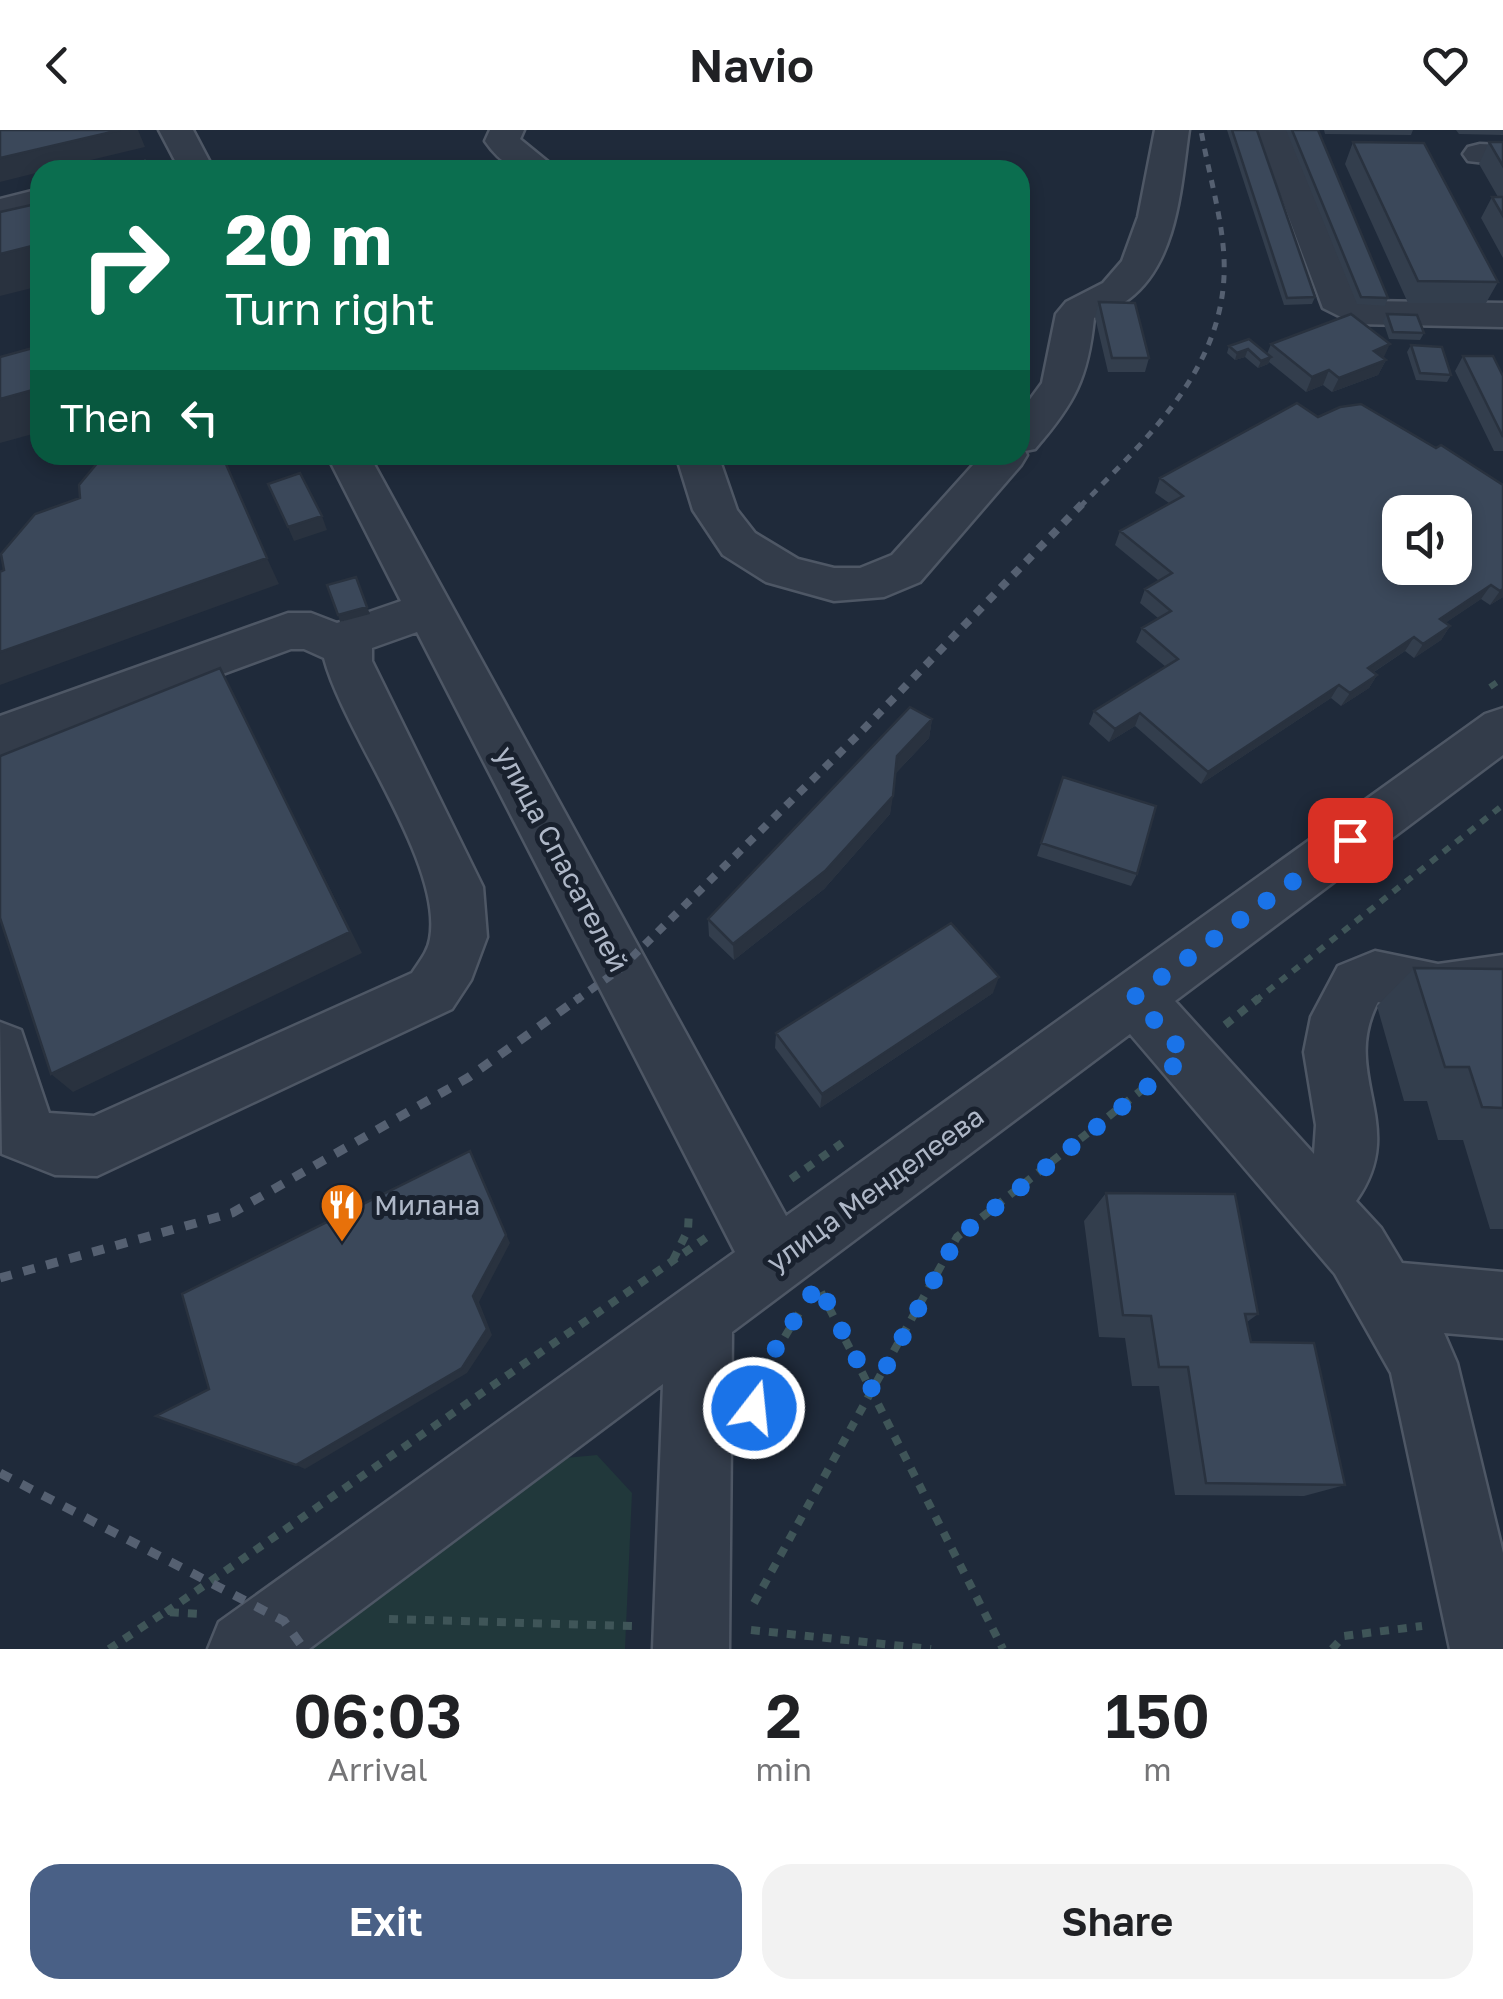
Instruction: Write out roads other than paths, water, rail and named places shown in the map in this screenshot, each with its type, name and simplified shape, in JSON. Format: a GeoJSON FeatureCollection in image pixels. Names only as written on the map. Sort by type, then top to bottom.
{"type":"FeatureCollection","features":[{"type":"Feature","properties":{"kind":"street"},"geometry":{"type":"LineString","coordinates":[[176,130],[178,160]]}},
{"type":"Feature","properties":{"kind":"street"},"geometry":{"type":"LineString","coordinates":[[508,130],[502,142],[522,160]]}},
{"type":"Feature","properties":{"kind":"street"},"geometry":{"type":"LineString","coordinates":[[1030,429],[1057,398],[1070,370],[1075,314],[1090,301],[1117,291],[1148,244],[1156,224],[1172,130]]}},
{"type":"Feature","properties":{"kind":"street"},"geometry":{"type":"LineString","coordinates":[[1273,130],[1337,300],[1355,312],[1503,314]]}},
{"type":"Feature","properties":{"kind":"street"},"geometry":{"type":"LineString","coordinates":[[0,210],[30,202]]}},
{"type":"Feature","properties":{"kind":"street","name":"улица Спасателей"},"geometry":{"type":"LineString","coordinates":[[353,465],[776,1262]]}},
{"type":"Feature","properties":{"kind":"street"},"geometry":{"type":"LineString","coordinates":[[700,465],[704,487],[726,530],[757,556],[792,574],[830,586],[878,582],[904,570],[997,465]]}},
{"type":"Feature","properties":{"kind":"street"},"geometry":{"type":"LineString","coordinates":[[0,736],[288,631],[311,631],[334,642],[430,609]]}},
{"type":"Feature","properties":{"kind":"street"},"geometry":{"type":"LineString","coordinates":[[0,1049],[24,1133],[55,1145],[97,1146],[432,992],[452,962],[459,937],[456,886],[348,661],[348,639]]}},
{"type":"Feature","properties":{"kind":"street","name":"улица Менделеева"},"geometry":{"type":"LineString","coordinates":[[268,1633],[1134,997],[1495,709]]}},
{"type":"Feature","properties":{"kind":"street"},"geometry":{"type":"LineString","coordinates":[[1316,1203],[1346,1160],[1347,1124],[1334,1052],[1340,1017],[1358,984],[1374,976],[1438,990],[1503,981]]}},
{"type":"Feature","properties":{"kind":"street"},"geometry":{"type":"LineString","coordinates":[[1134,997],[1358,1250],[1423,1362],[1484,1634]]}},
{"type":"Feature","properties":{"kind":"street"},"geometry":{"type":"LineString","coordinates":[[1384,1295],[1503,1305]]}},
{"type":"Feature","properties":{"kind":"street"},"geometry":{"type":"LineString","coordinates":[[691,1638],[698,1320]]}},
{"type":"Feature","properties":{"kind":"railway"},"geometry":{"type":"LineString","coordinates":[[1080,507],[1157,426],[1199,365],[1213,332],[1222,297],[1224,258],[1201,130]]}},
{"type":"Feature","properties":{"kind":"railway"},"geometry":{"type":"LineString","coordinates":[[575,1001],[620,969],[858,735],[1082,504]]}},
{"type":"Feature","properties":{"kind":"railway"},"geometry":{"type":"LineString","coordinates":[[0,1278],[232,1213],[469,1077],[579,998]]}},
{"type":"Feature","properties":{"kind":"railway"},"geometry":{"type":"LineString","coordinates":[[0,1473],[284,1621],[304,1649]]}},
{"type":"Feature","properties":{"kind":"place","name":"Милана"},"geometry":{"type":"Point","coordinates":[342,1243]}}]}
